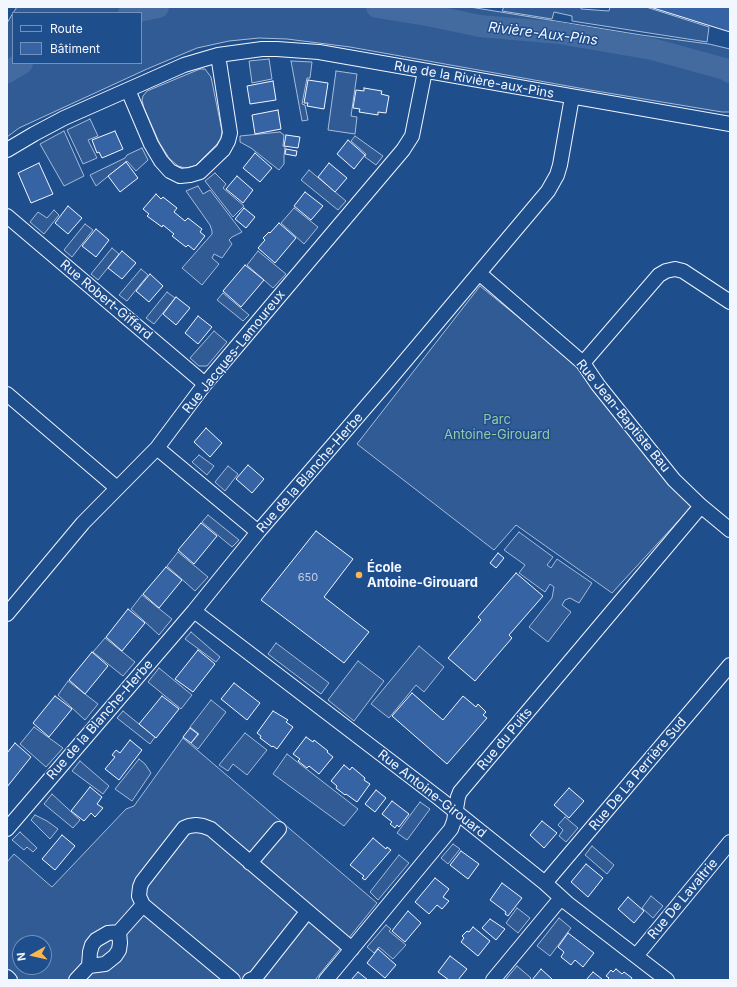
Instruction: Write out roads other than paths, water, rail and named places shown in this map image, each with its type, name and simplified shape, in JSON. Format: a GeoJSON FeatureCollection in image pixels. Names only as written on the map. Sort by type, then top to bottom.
{"type":"FeatureCollection","features":[{"type":"Feature","properties":{"kind":"street","name":"Rue de la Rivière-aux-Pins"},"geometry":{"type":"LineString","coordinates":[[7,150],[64,118],[184,64],[218,55],[277,48],[305,50],[730,124]]}},
{"type":"Feature","properties":{"kind":"street"},"geometry":{"type":"LineString","coordinates":[[128,90],[151,144],[161,161],[170,171],[180,176],[200,172],[223,150],[230,133],[218,55]]}},
{"type":"Feature","properties":{"kind":"street","name":"Rue Jacques-Lamoureux"},"geometry":{"type":"LineString","coordinates":[[7,614],[84,523],[157,448],[205,384],[408,144],[415,125],[425,71]]}},
{"type":"Feature","properties":{"kind":"street","name":"Rue de la Blanche-Herbe"},"geometry":{"type":"LineString","coordinates":[[7,829],[194,611],[258,532],[384,386],[548,191],[558,175],[572,97]]}},
{"type":"Feature","properties":{"kind":"street","name":"Rue Robert-Giffard"},"geometry":{"type":"LineString","coordinates":[[7,216],[205,384]]}},
{"type":"Feature","properties":{"kind":"street"},"geometry":{"type":"LineString","coordinates":[[583,363],[659,274],[666,271],[675,269],[683,271],[730,302]]}},
{"type":"Feature","properties":{"kind":"street","name":"Rue Jean-Baptiste Bau"},"geometry":{"type":"LineString","coordinates":[[479,273],[583,363],[674,480],[701,506],[730,530]]}},
{"type":"Feature","properties":{"kind":"street"},"geometry":{"type":"LineString","coordinates":[[7,394],[117,488]]}},
{"type":"Feature","properties":{"kind":"street"},"geometry":{"type":"LineString","coordinates":[[157,448],[258,532]]}},
{"type":"Feature","properties":{"kind":"street","name":"Rue du Puits"},"geometry":{"type":"LineString","coordinates":[[326,980],[451,829],[460,792],[701,506]]}},
{"type":"Feature","properties":{"kind":"street","name":"Rue Antoine-Girouard"},"geometry":{"type":"LineString","coordinates":[[194,611],[440,799],[561,898],[667,980]]}},
{"type":"Feature","properties":{"kind":"street","name":"Rue De La Perrière Sud"},"geometry":{"type":"LineString","coordinates":[[545,884],[730,665]]}},
{"type":"Feature","properties":{"kind":"street"},"geometry":{"type":"LineString","coordinates":[[233,980],[140,901],[139,896],[142,882],[184,828],[189,826],[196,825],[211,829],[352,949]]}},
{"type":"Feature","properties":{"kind":"street"},"geometry":{"type":"LineString","coordinates":[[250,863],[278,829]]}},
{"type":"Feature","properties":{"kind":"street","name":"Rue De Lavaltrie"},"geometry":{"type":"LineString","coordinates":[[636,956],[730,842]]}},
{"type":"Feature","properties":{"kind":"street"},"geometry":{"type":"LineString","coordinates":[[493,980],[561,898]]}},
{"type":"Feature","properties":{"kind":"street"},"geometry":{"type":"LineString","coordinates":[[76,980],[89,966],[90,952],[92,945],[96,940],[108,933],[119,932],[143,905]]}},
{"type":"Feature","properties":{"kind":"street"},"geometry":{"type":"LineString","coordinates":[[250,980],[255,978],[307,912]]}},
{"type":"Feature","properties":{"kind":"street"},"geometry":{"type":"LineString","coordinates":[[89,966],[105,964],[115,956],[119,950],[119,932]]}},
{"type":"Feature","properties":{"kind":"street"},"geometry":{"type":"LineString","coordinates":[[7,977],[10,980]]}},
{"type":"Feature","properties":{"kind":"waterway","name":"Rivière-Aux-Pins"},"geometry":{"type":"LineString","coordinates":[[134,12],[158,7]]}},
{"type":"Feature","properties":{"kind":"waterway","name":"Rivière-Aux-Pins"},"geometry":{"type":"LineString","coordinates":[[377,7],[427,15],[480,26],[559,33],[652,49],[725,69],[730,72]]}},
{"type":"Feature","properties":{"kind":"waterway","name":"Rivière-Aux-Pins"},"geometry":{"type":"LineString","coordinates":[[7,72],[20,64]]}},
{"type":"Feature","properties":{"kind":"place","name":"École Antoine-Girouard"},"geometry":{"type":"Point","coordinates":[359,575]}},
{"type":"Feature","properties":{"kind":"park label","name":"Parc Antoine-Girouard"},"geometry":{"type":"Point","coordinates":[497,428]}}]}
